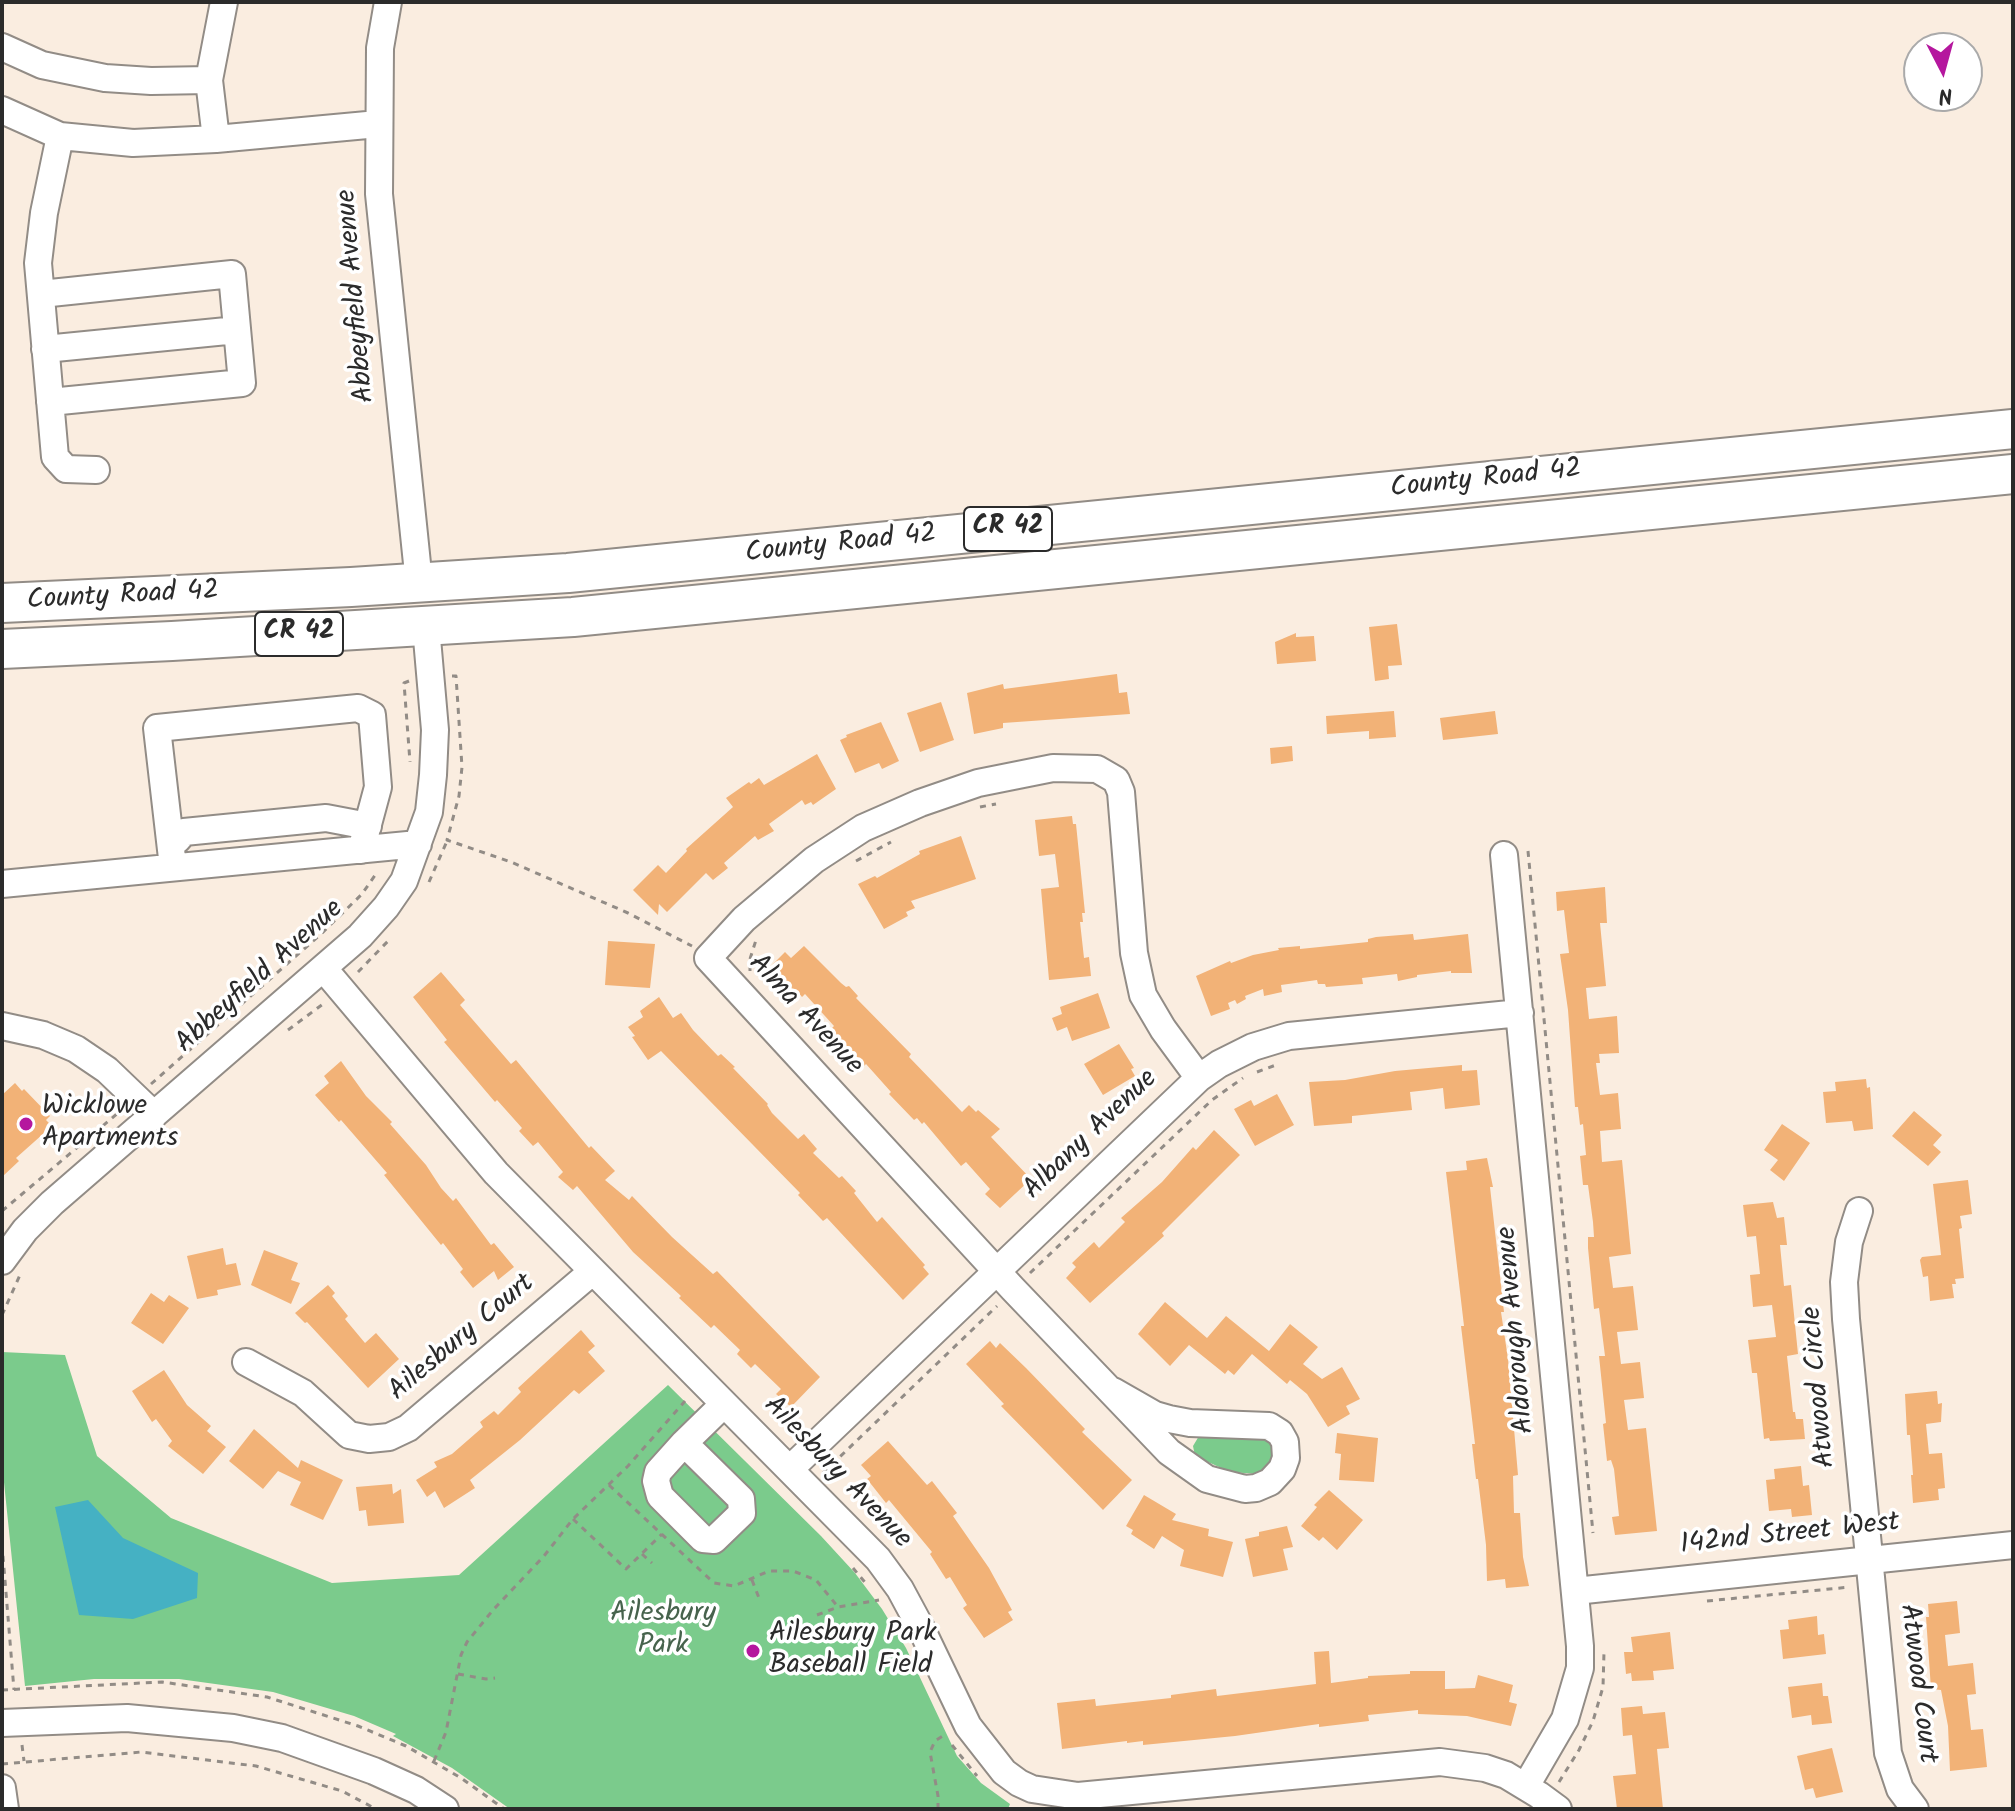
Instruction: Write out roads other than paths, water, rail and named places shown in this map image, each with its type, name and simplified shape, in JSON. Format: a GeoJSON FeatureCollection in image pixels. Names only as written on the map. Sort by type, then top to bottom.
{"type":"FeatureCollection","features":[{"type":"Feature","properties":{"kind":"highway","name":"County Road 42"},"geometry":{"type":"LineString","coordinates":[[2,603],[419,583],[582,571],[2013,429]]}},
{"type":"Feature","properties":{"kind":"highway","name":"County Road 42"},"geometry":{"type":"LineString","coordinates":[[2,649],[426,627],[672,608],[2013,474]]}},
{"type":"Feature","properties":{"kind":"highway"},"geometry":{"type":"LineString","coordinates":[[1329,497],[1333,542]]}},
{"type":"Feature","properties":{"kind":"highway"},"geometry":{"type":"LineString","coordinates":[[426,627],[428,612],[434,607],[714,583],[855,544]]}},
{"type":"Feature","properties":{"kind":"street"},"geometry":{"type":"LineString","coordinates":[[216,139],[209,80],[224,2]]}},
{"type":"Feature","properties":{"kind":"street","name":"Abbeyfield Avenue"},"geometry":{"type":"LineString","coordinates":[[388,2],[380,48],[379,194],[419,583]]}},
{"type":"Feature","properties":{"kind":"street"},"geometry":{"type":"LineString","coordinates":[[2,47],[42,65],[105,78],[209,80]]}},
{"type":"Feature","properties":{"kind":"street"},"geometry":{"type":"LineString","coordinates":[[2,110],[60,136],[133,143],[216,139],[378,124]]}},
{"type":"Feature","properties":{"kind":"street"},"geometry":{"type":"LineString","coordinates":[[60,136],[44,213],[38,263],[55,457],[66,469],[96,470]]}},
{"type":"Feature","properties":{"kind":"street"},"geometry":{"type":"LineString","coordinates":[[41,294],[232,274],[242,383],[50,402]]}},
{"type":"Feature","properties":{"kind":"street"},"geometry":{"type":"LineString","coordinates":[[45,349],[237,330]]}},
{"type":"Feature","properties":{"kind":"street","name":"Abbeyfield Avenue"},"geometry":{"type":"LineString","coordinates":[[2,1261],[25,1230],[52,1203],[360,936],[404,881],[429,812],[433,775],[435,730],[426,627]]}},
{"type":"Feature","properties":{"kind":"street"},"geometry":{"type":"LineString","coordinates":[[173,850],[157,728],[358,708],[372,715],[378,787],[364,838]]}},
{"type":"Feature","properties":{"kind":"street","name":"Alma Avenue"},"geometry":{"type":"LineString","coordinates":[[1005,1280],[708,958],[744,919],[814,860],[863,828],[920,803],[978,783],[1036,771],[1074,767],[1097,769],[1116,780],[1121,792],[1134,953],[1143,995],[1163,1029],[1199,1078]]}},
{"type":"Feature","properties":{"kind":"street"},"geometry":{"type":"LineString","coordinates":[[173,850],[184,832],[326,818],[364,838]]}},
{"type":"Feature","properties":{"kind":"street"},"geometry":{"type":"LineString","coordinates":[[2,884],[173,850],[364,838],[418,844]]}},
{"type":"Feature","properties":{"kind":"street","name":"Aldorough Avenue"},"geometry":{"type":"LineString","coordinates":[[1504,855],[1529,1028],[1580,1646],[1580,1668],[1565,1719],[1526,1786]]}},
{"type":"Feature","properties":{"kind":"street","name":"Ailesbury Avenue"},"geometry":{"type":"LineString","coordinates":[[324,969],[496,1173],[878,1559],[900,1589],[968,1726],[1004,1772],[1032,1789],[1078,1796],[1440,1762],[1485,1768],[1526,1786],[1558,1809]]}},
{"type":"Feature","properties":{"kind":"street"},"geometry":{"type":"LineString","coordinates":[[2,1026],[43,1035],[76,1049],[107,1070],[154,1115]]}},
{"type":"Feature","properties":{"kind":"street","name":"Albany Avenue"},"geometry":{"type":"LineString","coordinates":[[798,1478],[1005,1280],[1199,1078],[1242,1052],[1289,1036],[1529,1028]]}},
{"type":"Feature","properties":{"kind":"street","name":"Atwood Circle"},"geometry":{"type":"LineString","coordinates":[[1859,1211],[1849,1242],[1844,1282],[1869,1560]]}},
{"type":"Feature","properties":{"kind":"street","name":"Ailesbury Court"},"geometry":{"type":"LineString","coordinates":[[246,1362],[303,1393],[349,1435],[369,1439],[389,1437],[408,1428],[593,1271]]}},
{"type":"Feature","properties":{"kind":"street"},"geometry":{"type":"LineString","coordinates":[[1005,1280],[1169,1452],[1207,1479],[1232,1487],[1256,1488],[1275,1479],[1282,1469],[1286,1458],[1285,1442],[1280,1433],[1269,1426],[1190,1423],[1169,1419],[1155,1415],[1113,1391]]}},
{"type":"Feature","properties":{"kind":"street"},"geometry":{"type":"LineString","coordinates":[[684,1443],[724,1404]]}},
{"type":"Feature","properties":{"kind":"street","name":"142nd Street West"},"geometry":{"type":"LineString","coordinates":[[1575,1591],[2013,1545]]}},
{"type":"Feature","properties":{"kind":"street","name":"Atwood Court"},"geometry":{"type":"LineString","coordinates":[[1869,1560],[1888,1753],[1900,1789],[1915,1809]]}},
{"type":"Feature","properties":{"kind":"street"},"geometry":{"type":"LineString","coordinates":[[2,1723],[127,1718],[233,1728],[282,1738],[374,1771],[416,1790],[445,1809]]}},
{"type":"Feature","properties":{"kind":"street"},"geometry":{"type":"LineString","coordinates":[[2,1788],[5,1809]]}},
{"type":"Feature","properties":{"kind":"water"},"geometry":{"type":"Polygon","coordinates":[[[88,1500],[123,1538],[198,1573],[197,1598],[133,1619],[79,1615],[55,1507],[88,1500]]]}},
{"type":"Feature","properties":{"kind":"place","name":"Wicklowe Apartments"},"geometry":{"type":"Point","coordinates":[26,1124]}},
{"type":"Feature","properties":{"kind":"place","name":"Ailesbury Park Baseball Field"},"geometry":{"type":"Point","coordinates":[753,1651]}},
{"type":"Feature","properties":{"kind":"park label","name":"Ailesbury Park"},"geometry":{"type":"Point","coordinates":[663,1631]}}]}
